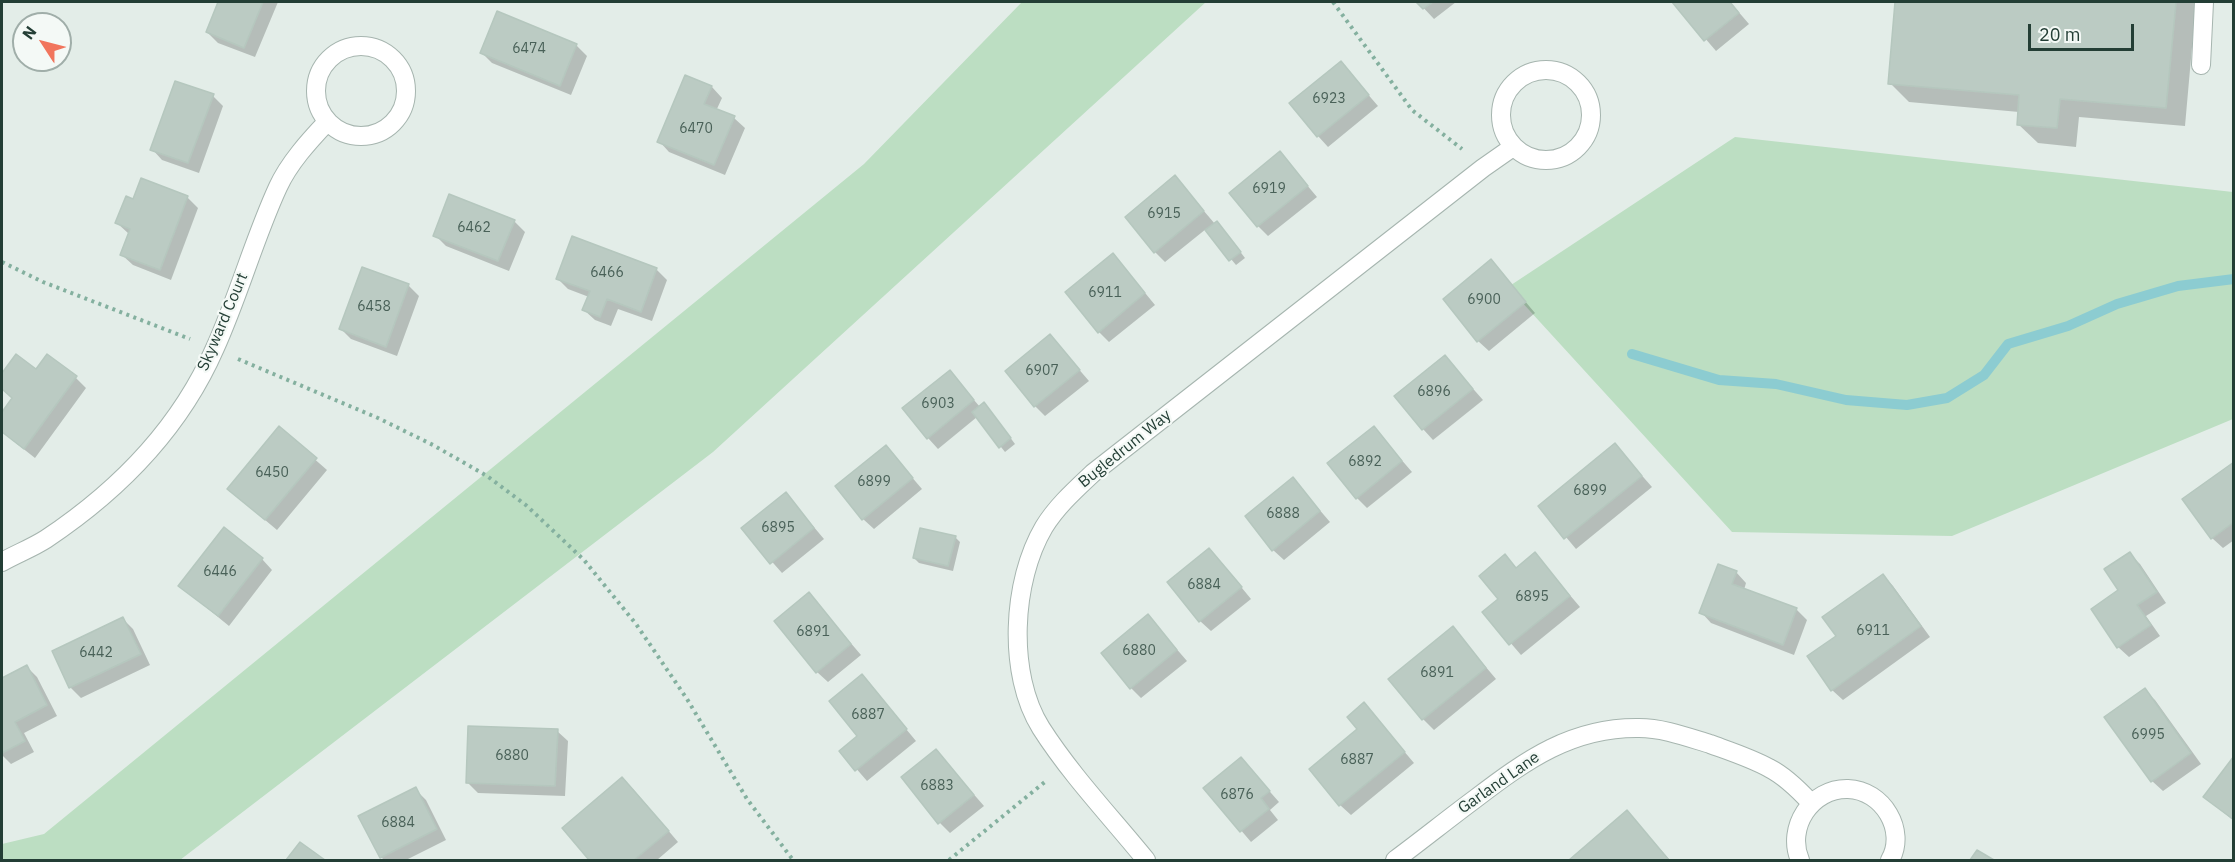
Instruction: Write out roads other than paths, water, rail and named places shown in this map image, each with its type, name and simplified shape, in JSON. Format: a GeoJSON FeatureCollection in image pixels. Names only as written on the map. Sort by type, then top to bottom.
{"type":"FeatureCollection","features":[{"type":"Feature","properties":{"kind":"street"},"geometry":{"type":"LineString","coordinates":[[2201,65],[2205,2]]}},
{"type":"Feature","properties":{"kind":"street"},"geometry":{"type":"LineString","coordinates":[[361,46],[379,50],[396,62],[404,77],[405,100],[398,118],[379,133],[357,137],[340,132],[327,122],[317,103],[316,86],[322,67],[342,50],[361,46]]}},
{"type":"Feature","properties":{"kind":"street"},"geometry":{"type":"LineString","coordinates":[[1553,70],[1575,79],[1587,96],[1592,114],[1589,130],[1581,144],[1565,157],[1550,161],[1530,159],[1513,147],[1503,133],[1500,119],[1502,100],[1512,84],[1533,71],[1553,70]]}},
{"type":"Feature","properties":{"kind":"street","name":"Skyward Court"},"geometry":{"type":"LineString","coordinates":[[2,562],[44,540],[79,516],[132,470],[167,430],[190,396],[215,349],[279,185],[308,142],[327,122]]}},
{"type":"Feature","properties":{"kind":"street","name":"Bugledrum Way"},"geometry":{"type":"LineString","coordinates":[[1146,861],[1040,727],[1027,697],[1018,663],[1018,629],[1030,558],[1044,527],[1064,500],[1093,473],[1483,168],[1513,147]]}},
{"type":"Feature","properties":{"kind":"street","name":"Garland Lane"},"geometry":{"type":"LineString","coordinates":[[1395,861],[1498,781],[1537,754],[1567,740],[1605,730],[1640,728],[1677,733],[1770,768],[1794,785],[1811,802]]}},
{"type":"Feature","properties":{"kind":"street"},"geometry":{"type":"LineString","coordinates":[[1800,861],[1796,851],[1795,837],[1800,818],[1811,802],[1830,792],[1848,789],[1865,793],[1883,805],[1893,821],[1896,839],[1894,854],[1890,861]]}},
{"type":"Feature","properties":{"kind":"waterway"},"geometry":{"type":"LineString","coordinates":[[1632,354],[1719,380],[1776,384],[1846,400],[1907,405],[1947,398],[1984,375],[2008,344],[2068,326],[2117,304],[2178,286],[2234,279]]}}]}
